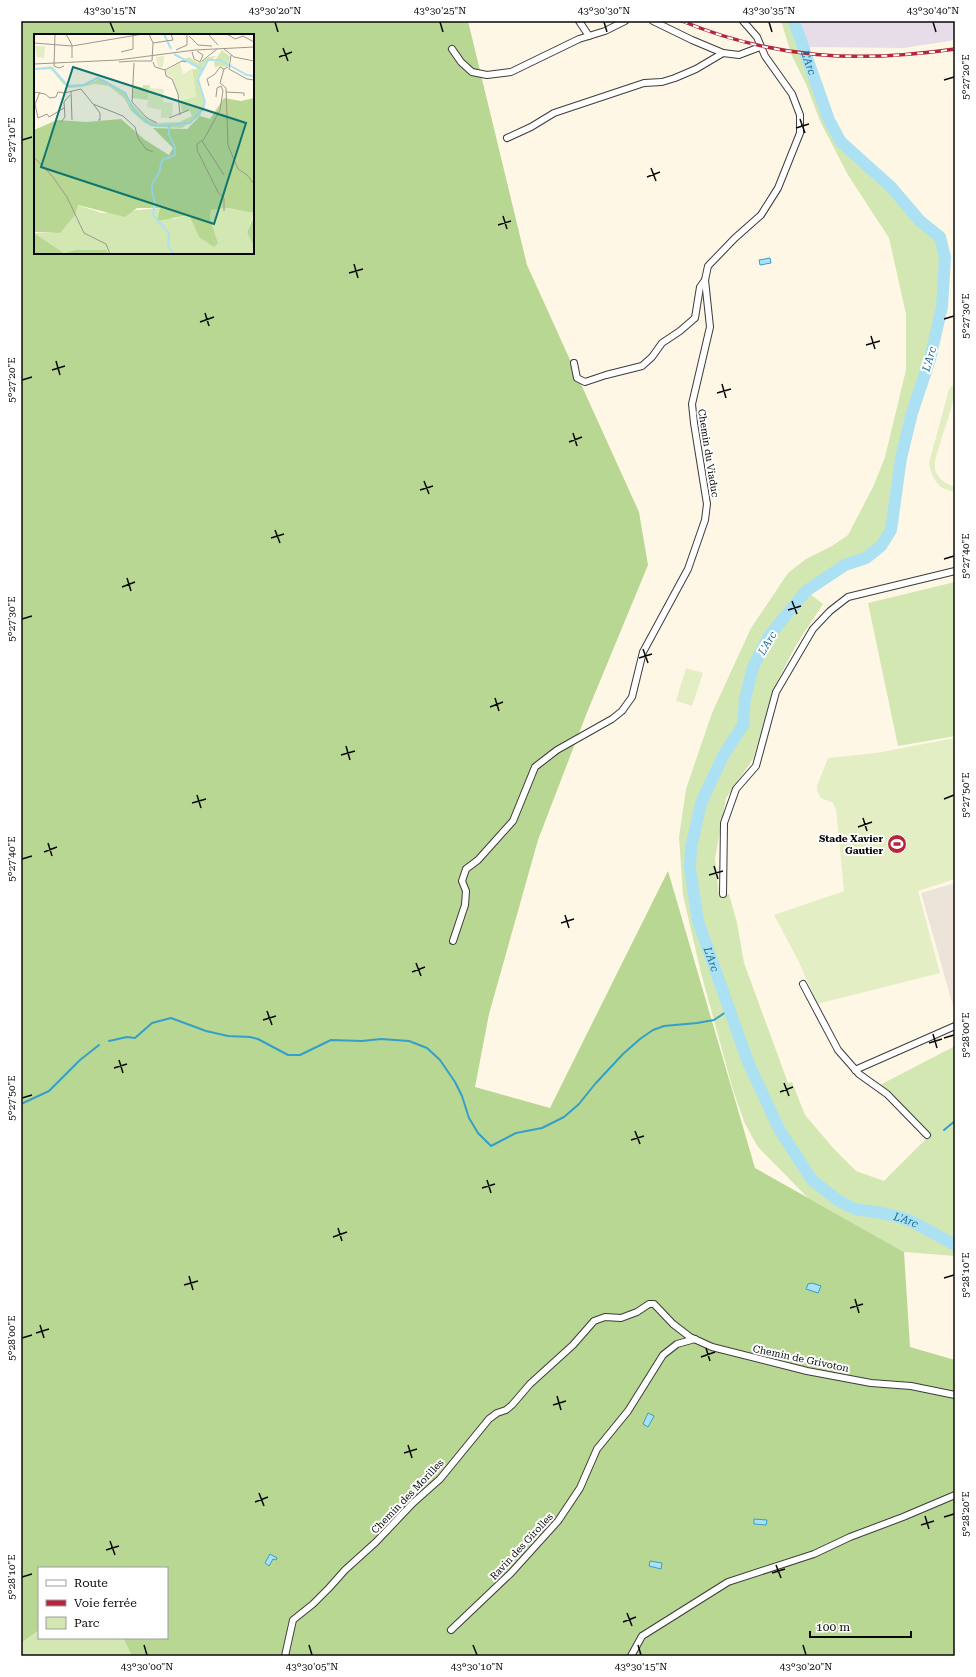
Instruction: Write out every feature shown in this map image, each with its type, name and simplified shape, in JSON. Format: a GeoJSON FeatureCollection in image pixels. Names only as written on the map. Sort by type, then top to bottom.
{"type":"FeatureCollection","features":[{"type":"Feature","properties":{"kind":"street"},"geometry":{"type":"LineString","coordinates":[[580,21],[589,36]]}},
{"type":"Feature","properties":{"kind":"street"},"geometry":{"type":"LineString","coordinates":[[452,49],[461,62],[472,72],[487,75],[510,72],[567,45],[624,21]]}},
{"type":"Feature","properties":{"kind":"street"},"geometry":{"type":"LineString","coordinates":[[653,21],[723,53],[739,55],[760,47]]}},
{"type":"Feature","properties":{"kind":"street"},"geometry":{"type":"LineString","coordinates":[[574,363],[577,378],[585,382],[606,374],[642,366],[652,357],[662,343],[680,331],[694,318],[700,287],[704,280],[708,266],[734,238],[761,215],[778,188],[800,133],[800,115],[792,94],[760,47],[757,37],[743,21]]}},
{"type":"Feature","properties":{"kind":"street"},"geometry":{"type":"LineString","coordinates":[[507,138],[531,127],[554,113],[644,83],[662,82],[675,78],[696,69],[723,53]]}},
{"type":"Feature","properties":{"kind":"street","name":"Chemin du Viaduc"},"geometry":{"type":"LineString","coordinates":[[454,942],[465,905],[466,891],[462,881],[466,869],[478,860],[513,821],[535,767],[557,750],[612,719],[622,711],[632,697],[643,652],[688,569],[705,520],[707,504],[692,404],[710,327],[704,280]]}},
{"type":"Feature","properties":{"kind":"street"},"geometry":{"type":"LineString","coordinates":[[723,894],[724,823],[736,789],[756,766],[776,692],[813,629],[830,611],[848,597],[955,572]]}},
{"type":"Feature","properties":{"kind":"street"},"geometry":{"type":"LineString","coordinates":[[803,984],[838,1050],[855,1070],[887,1094],[927,1135]]}},
{"type":"Feature","properties":{"kind":"street"},"geometry":{"type":"LineString","coordinates":[[855,1070],[955,1026]]}},
{"type":"Feature","properties":{"kind":"street","name":"Chemin des Morilles"},"geometry":{"type":"LineString","coordinates":[[285,1656],[293,1620],[313,1604],[413,1503],[440,1479],[489,1419],[497,1412],[506,1410],[520,1398],[530,1384],[573,1345],[594,1320],[621,1318],[649,1304],[658,1306]]}},
{"type":"Feature","properties":{"kind":"street","name":"Chemin de Grivoton"},"geometry":{"type":"LineString","coordinates":[[658,1306],[673,1324],[694,1339],[712,1347],[807,1371],[871,1383],[911,1386],[955,1395]]}},
{"type":"Feature","properties":{"kind":"street","name":"Ravin des Girolles"},"geometry":{"type":"LineString","coordinates":[[451,1630],[511,1573],[558,1521],[580,1488],[597,1449],[628,1411],[663,1355],[677,1344],[694,1339]]}},
{"type":"Feature","properties":{"kind":"street"},"geometry":{"type":"LineString","coordinates":[[631,1656],[642,1636],[728,1582],[814,1554],[850,1537],[955,1495]]}},
{"type":"Feature","properties":{"kind":"shaded area"},"geometry":{"type":"Polygon","coordinates":[[[801,21],[955,21],[955,40],[904,48],[806,47],[801,21]]]}},
{"type":"Feature","properties":{"kind":"shaded area"},"geometry":{"type":"Polygon","coordinates":[[[955,883],[955,1013],[921,893],[955,883]]]}},
{"type":"Feature","properties":{"kind":"green space"},"geometry":{"type":"Polygon","coordinates":[[[21,21],[468,21],[527,265],[639,512],[648,565],[586,715],[538,840],[489,1014],[475,1087],[550,1108],[668,871],[755,1168],[904,1252],[910,1347],[955,1360],[955,1656],[132,1656],[124,1639],[168,1639],[168,1567],[38,1567],[38,1631],[21,1643],[21,21]]]}},
{"type":"Feature","properties":{"kind":"green space"},"geometry":{"type":"Polygon","coordinates":[[[781,21],[794,21],[829,120],[841,142],[891,187],[920,221],[940,237],[945,257],[942,307],[930,359],[912,413],[900,465],[891,530],[881,546],[866,558],[845,565],[806,591],[823,604],[796,645],[774,688],[753,759],[726,798],[715,859],[719,896],[729,894],[737,923],[744,963],[788,1083],[792,1082],[805,1115],[834,1149],[856,1171],[884,1181],[925,1140],[928,1134],[894,1097],[878,1086],[955,1046],[955,1256],[904,1252],[808,1198],[758,1147],[745,1124],[733,1090],[701,973],[683,895],[679,837],[686,789],[712,713],[751,628],[788,573],[806,559],[832,546],[848,535],[874,485],[885,457],[906,370],[906,314],[889,238],[848,175],[820,121],[806,84],[792,56],[781,21]]]}},
{"type":"Feature","properties":{"kind":"green space"},"geometry":{"type":"Polygon","coordinates":[[[955,383],[952,407],[935,460],[935,469],[940,478],[948,484],[955,486],[955,491],[949,491],[937,483],[929,463],[949,389],[955,383]]]}},
{"type":"Feature","properties":{"kind":"green space"},"geometry":{"type":"Polygon","coordinates":[[[955,582],[955,736],[898,746],[868,603],[955,582]]]}},
{"type":"Feature","properties":{"kind":"green space"},"geometry":{"type":"Polygon","coordinates":[[[686,668],[703,673],[692,706],[676,701],[686,668]]]}},
{"type":"Feature","properties":{"kind":"green space","name":"Stade Xavier Gautier"},"geometry":{"type":"Polygon","coordinates":[[[955,738],[955,879],[918,891],[940,973],[817,1004],[799,962],[774,915],[844,891],[836,809],[833,803],[821,798],[817,791],[817,786],[828,758],[876,753],[955,738]]]}},
{"type":"Feature","properties":{"kind":"green space"},"geometry":{"type":"Polygon","coordinates":[[[38,1631],[38,1639],[124,1639],[132,1656],[21,1656],[21,1643],[38,1631]]]}},
{"type":"Feature","properties":{"kind":"water"},"geometry":{"type":"Polygon","coordinates":[[[770,258],[771,263],[760,265],[759,260],[770,258]]]}},
{"type":"Feature","properties":{"kind":"water"},"geometry":{"type":"Polygon","coordinates":[[[812,1283],[821,1286],[818,1293],[806,1289],[808,1284],[812,1283]]]}},
{"type":"Feature","properties":{"kind":"water"},"geometry":{"type":"Polygon","coordinates":[[[648,1413],[654,1416],[648,1427],[643,1424],[648,1413]]]}},
{"type":"Feature","properties":{"kind":"water"},"geometry":{"type":"Polygon","coordinates":[[[754,1519],[767,1520],[766,1525],[754,1524],[754,1519]]]}},
{"type":"Feature","properties":{"kind":"water"},"geometry":{"type":"Polygon","coordinates":[[[270,1554],[277,1558],[276,1560],[273,1559],[269,1566],[265,1563],[270,1554]]]}},
{"type":"Feature","properties":{"kind":"water"},"geometry":{"type":"Polygon","coordinates":[[[650,1561],[662,1563],[661,1569],[649,1566],[650,1561]]]}},
{"type":"Feature","properties":{"kind":"waterway","name":"L'Arc"},"geometry":{"type":"LineString","coordinates":[[794,21],[829,120],[841,142],[891,187],[920,221],[940,237],[945,257],[942,307],[930,359],[912,413],[901,458],[891,530],[881,546],[866,558],[845,565],[806,591],[769,636],[753,667],[745,699],[743,725],[723,756],[701,803],[691,848],[690,868],[698,921],[748,1062],[779,1129],[812,1180],[839,1201],[855,1209],[887,1214],[913,1222],[955,1245]]}},
{"type":"Feature","properties":{"kind":"waterway"},"geometry":{"type":"LineString","coordinates":[[109,1041],[127,1037],[135,1038],[152,1023],[171,1018],[206,1031],[228,1036],[258,1039],[288,1055],[300,1055],[331,1040],[362,1041],[381,1039],[409,1041],[427,1048],[440,1060],[455,1082],[462,1096],[469,1118],[478,1133],[491,1146],[516,1133],[542,1128],[564,1117],[579,1104],[595,1084],[623,1054],[653,1030],[664,1026],[714,1020],[729,1010]]}},
{"type":"Feature","properties":{"kind":"waterway"},"geometry":{"type":"LineString","coordinates":[[21,1104],[49,1091],[80,1060],[99,1045]]}},
{"type":"Feature","properties":{"kind":"waterway"},"geometry":{"type":"LineString","coordinates":[[944,1130],[955,1121]]}},
{"type":"Feature","properties":{"kind":"railway"},"geometry":{"type":"LineString","coordinates":[[682,21],[716,34],[750,43],[783,50],[817,54],[884,56],[955,49]]}},
{"type":"Feature","properties":{"kind":"place","name":"Stade Xavier Gautier"},"geometry":{"type":"Point","coordinates":[897,844]}}]}
